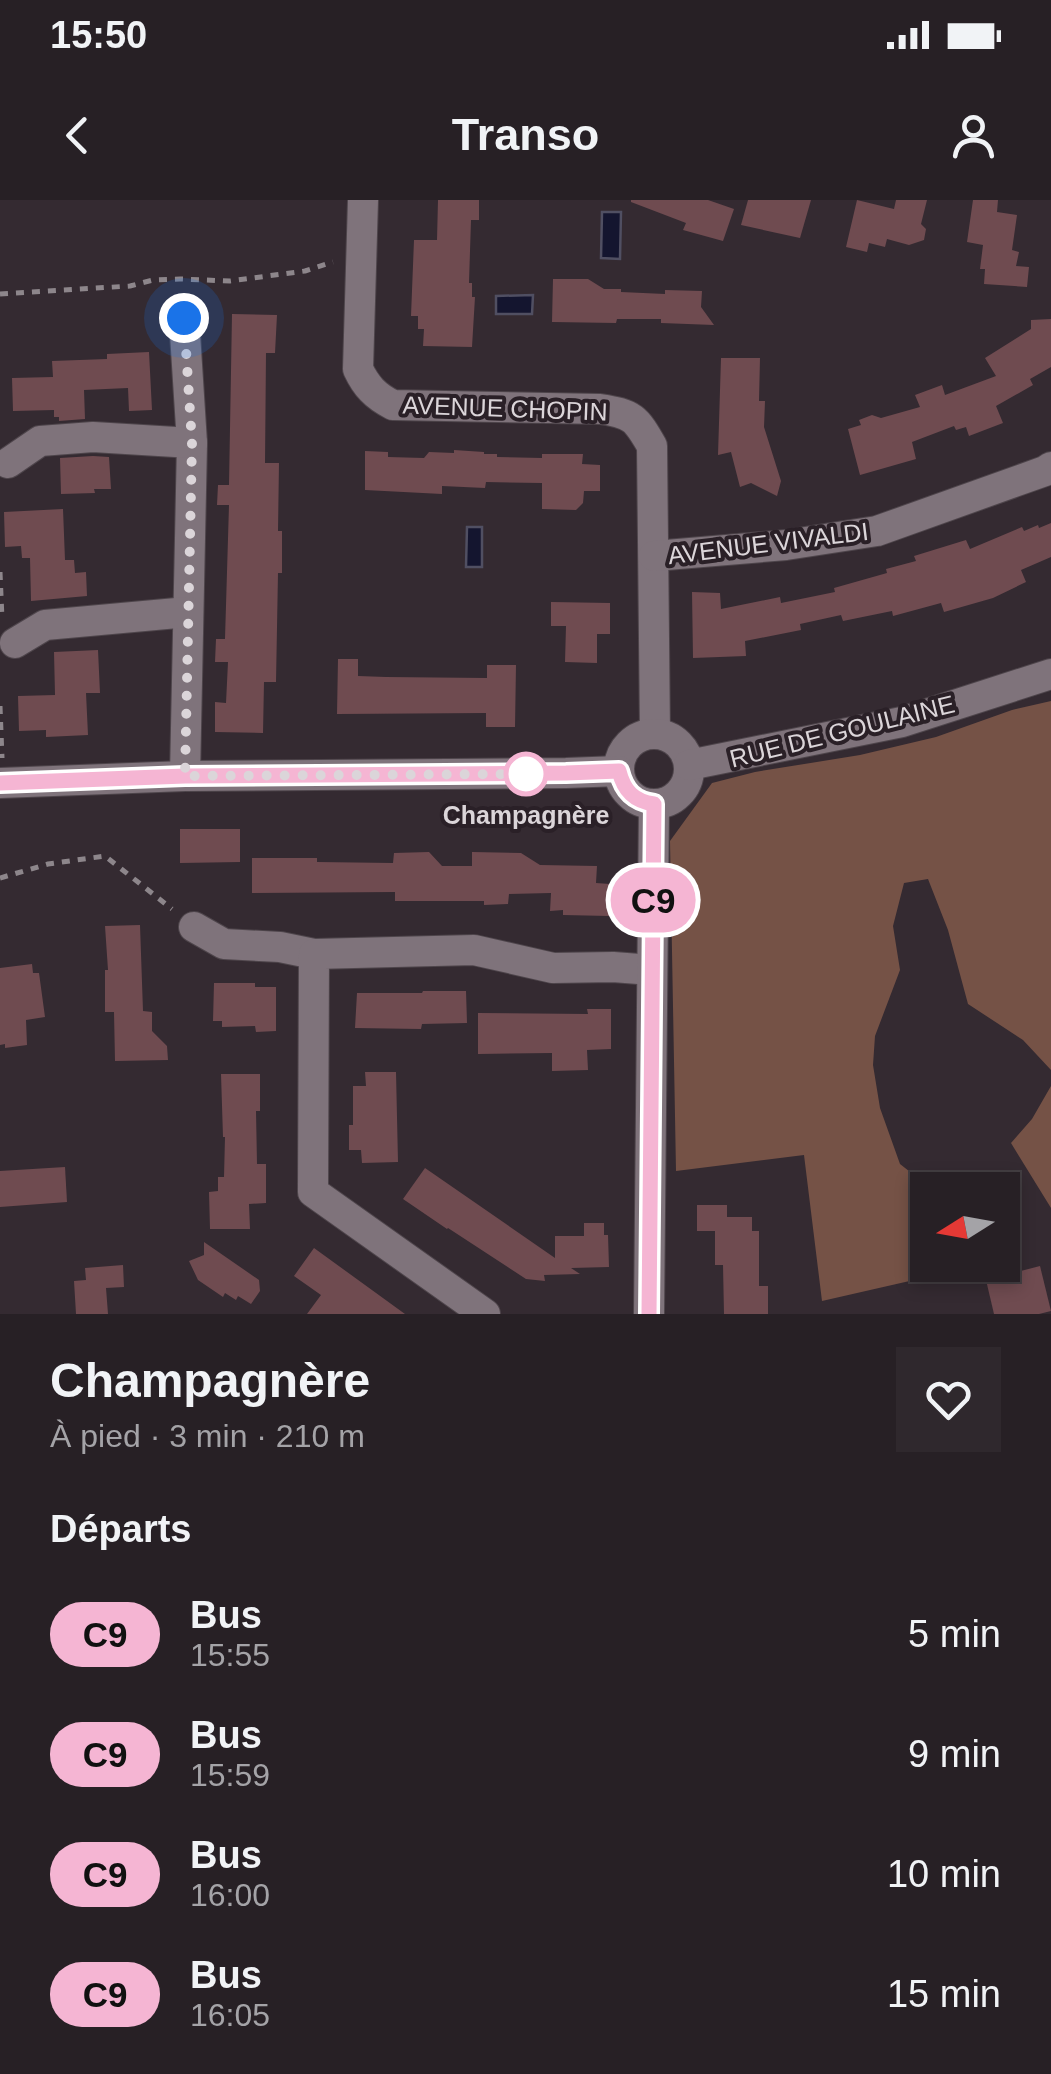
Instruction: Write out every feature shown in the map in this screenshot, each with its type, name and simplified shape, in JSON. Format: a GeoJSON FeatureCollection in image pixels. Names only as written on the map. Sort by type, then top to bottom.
{"type":"FeatureCollection","features":[{"type":"Feature","properties":{"kind":"street","name":"AVENUE CHOPIN"},"geometry":{"type":"LineString","coordinates":[[363,200],[358,368],[366,386],[380,399],[393,405],[600,409],[622,412],[639,422],[652,446],[655,734]]}},
{"type":"Feature","properties":{"kind":"street"},"geometry":{"type":"LineString","coordinates":[[184,318],[192,443],[185,776]]}},
{"type":"Feature","properties":{"kind":"street"},"geometry":{"type":"LineString","coordinates":[[8,463],[40,441],[93,437],[192,443]]}},
{"type":"Feature","properties":{"kind":"street","name":"AVENUE VIVALDI"},"geometry":{"type":"LineString","coordinates":[[654,556],[786,545],[877,531],[1051,467]]}},
{"type":"Feature","properties":{"kind":"street"},"geometry":{"type":"LineString","coordinates":[[15,643],[45,625],[188,612]]}},
{"type":"Feature","properties":{"kind":"street","name":"RUE DE GOULAINE"},"geometry":{"type":"LineString","coordinates":[[688,766],[902,722],[1051,674]]}},
{"type":"Feature","properties":{"kind":"street"},"geometry":{"type":"LineString","coordinates":[[655,734],[674,740],[688,766],[684,788],[666,802],[654,804],[634,798],[626,790],[619,771],[620,760],[633,741],[655,734]]}},
{"type":"Feature","properties":{"kind":"street"},"geometry":{"type":"LineString","coordinates":[[2,782],[619,771]]}},
{"type":"Feature","properties":{"kind":"street"},"geometry":{"type":"LineString","coordinates":[[649,1314],[654,804]]}},
{"type":"Feature","properties":{"kind":"street"},"geometry":{"type":"LineString","coordinates":[[194,927],[224,944],[280,947],[314,954],[474,950],[554,968],[652,970]]}},
{"type":"Feature","properties":{"kind":"street"},"geometry":{"type":"LineString","coordinates":[[314,954],[313,1192],[486,1314]]}},
{"type":"Feature","properties":{"kind":"path"},"geometry":{"type":"LineString","coordinates":[[0,294],[130,286],[180,278],[230,281],[305,271],[335,261],[361,262]]}},
{"type":"Feature","properties":{"kind":"path"},"geometry":{"type":"LineString","coordinates":[[0,706],[2,782]]}},
{"type":"Feature","properties":{"kind":"path"},"geometry":{"type":"LineString","coordinates":[[0,878],[48,864],[105,856],[194,927]]}},
{"type":"Feature","properties":{"kind":"shaded area"},"geometry":{"type":"Polygon","coordinates":[[[602,212],[621,212],[620,259],[601,258],[602,212]]]}},
{"type":"Feature","properties":{"kind":"shaded area"},"geometry":{"type":"Polygon","coordinates":[[[533,295],[532,314],[496,314],[496,296],[533,295]]]}},
{"type":"Feature","properties":{"kind":"shaded area"},"geometry":{"type":"Polygon","coordinates":[[[467,527],[482,527],[482,567],[466,567],[467,527]]]}},
{"type":"Feature","properties":{"kind":"shaded area"},"geometry":{"type":"Polygon","coordinates":[[[1051,701],[1051,1070],[1023,1040],[968,1004],[948,930],[928,879],[904,883],[893,926],[900,970],[875,1036],[873,1065],[880,1108],[900,1164],[910,1172],[910,1281],[822,1301],[804,1155],[676,1171],[670,841],[712,783],[936,737],[1012,710],[1051,701]]]}},
{"type":"Feature","properties":{"kind":"shaded area"},"geometry":{"type":"Polygon","coordinates":[[[1051,1086],[1051,1208],[1011,1143],[1032,1119],[1051,1086]]]}},
{"type":"Feature","properties":{"kind":"building"},"geometry":{"type":"Polygon","coordinates":[[[438,200],[479,200],[479,220],[471,220],[469,283],[475,297],[472,347],[423,346],[424,329],[418,329],[418,316],[411,316],[414,240],[437,240],[438,200]]]}},
{"type":"Feature","properties":{"kind":"building"},"geometry":{"type":"Polygon","coordinates":[[[631,200],[708,200],[734,209],[723,241],[683,230],[686,223],[631,200]]]}},
{"type":"Feature","properties":{"kind":"building"},"geometry":{"type":"Polygon","coordinates":[[[748,200],[811,200],[800,238],[741,225],[748,200]]]}},
{"type":"Feature","properties":{"kind":"building"},"geometry":{"type":"Polygon","coordinates":[[[857,200],[894,209],[896,200],[927,200],[921,224],[926,229],[924,240],[909,245],[887,239],[885,247],[869,243],[867,252],[846,247],[857,200]]]}},
{"type":"Feature","properties":{"kind":"building"},"geometry":{"type":"Polygon","coordinates":[[[973,200],[998,200],[997,212],[1017,215],[1012,250],[1019,252],[1016,266],[1029,267],[1027,287],[984,284],[985,269],[980,269],[983,245],[967,242],[973,200]]]}},
{"type":"Feature","properties":{"kind":"building"},"geometry":{"type":"Polygon","coordinates":[[[553,279],[588,279],[604,289],[621,292],[702,291],[701,307],[714,325],[661,323],[661,319],[552,322],[553,279]]]}},
{"type":"Feature","properties":{"kind":"building"},"geometry":{"type":"Polygon","coordinates":[[[232,314],[277,315],[275,353],[266,353],[265,463],[279,463],[282,573],[278,573],[276,682],[264,682],[263,733],[215,732],[215,702],[226,703],[228,662],[215,662],[216,639],[225,639],[229,505],[217,505],[218,485],[229,485],[232,314]]]}},
{"type":"Feature","properties":{"kind":"building"},"geometry":{"type":"Polygon","coordinates":[[[1051,319],[1051,367],[1030,379],[1033,385],[996,406],[1003,423],[969,436],[966,427],[956,430],[954,426],[912,442],[916,459],[860,475],[848,429],[861,425],[859,420],[920,407],[915,395],[942,385],[945,395],[996,376],[985,358],[1031,329],[1031,320],[1051,319]]]}},
{"type":"Feature","properties":{"kind":"building"},"geometry":{"type":"Polygon","coordinates":[[[149,352],[152,410],[129,411],[128,388],[84,390],[85,419],[59,421],[54,410],[13,411],[12,378],[53,377],[52,361],[107,359],[107,354],[149,352]]]}},
{"type":"Feature","properties":{"kind":"building"},"geometry":{"type":"Polygon","coordinates":[[[721,358],[760,358],[759,401],[765,401],[764,427],[781,481],[777,496],[751,483],[740,487],[731,452],[718,455],[721,358]]]}},
{"type":"Feature","properties":{"kind":"building"},"geometry":{"type":"Polygon","coordinates":[[[454,450],[497,457],[583,454],[582,464],[600,465],[600,491],[584,491],[583,503],[576,510],[542,509],[542,483],[486,482],[485,488],[442,486],[442,494],[365,490],[365,451],[388,452],[388,457],[424,458],[429,452],[454,450]]]}},
{"type":"Feature","properties":{"kind":"building"},"geometry":{"type":"Polygon","coordinates":[[[109,457],[111,489],[61,494],[60,458],[109,457]]]}},
{"type":"Feature","properties":{"kind":"building"},"geometry":{"type":"Polygon","coordinates":[[[63,509],[65,560],[74,560],[75,573],[86,572],[87,596],[31,601],[30,558],[22,558],[21,546],[5,547],[4,512],[63,509]]]}},
{"type":"Feature","properties":{"kind":"building"},"geometry":{"type":"Polygon","coordinates":[[[1051,523],[1051,557],[1021,570],[1026,582],[993,598],[944,612],[941,603],[893,616],[892,611],[843,621],[841,615],[800,624],[801,630],[745,641],[746,656],[693,658],[692,592],[720,593],[721,609],[780,597],[781,603],[835,592],[834,588],[916,561],[914,556],[966,540],[970,549],[1022,527],[1024,531],[1051,523]]]}},
{"type":"Feature","properties":{"kind":"building"},"geometry":{"type":"Polygon","coordinates":[[[551,602],[610,603],[610,634],[597,634],[597,663],[565,662],[566,626],[551,626],[551,602]]]}},
{"type":"Feature","properties":{"kind":"building"},"geometry":{"type":"Polygon","coordinates":[[[98,650],[100,693],[86,693],[88,735],[46,737],[46,730],[19,731],[18,696],[55,695],[54,652],[98,650]]]}},
{"type":"Feature","properties":{"kind":"building"},"geometry":{"type":"Polygon","coordinates":[[[338,659],[358,659],[358,676],[386,677],[487,678],[487,665],[516,665],[515,727],[486,727],[486,713],[337,714],[338,659]]]}},
{"type":"Feature","properties":{"kind":"building"},"geometry":{"type":"Polygon","coordinates":[[[180,829],[240,829],[240,862],[180,863],[180,829]]]}},
{"type":"Feature","properties":{"kind":"building"},"geometry":{"type":"Polygon","coordinates":[[[429,852],[442,866],[472,866],[472,852],[521,853],[540,865],[597,866],[596,883],[610,884],[609,916],[550,911],[551,893],[509,894],[508,904],[484,905],[484,901],[395,901],[395,892],[252,893],[252,858],[393,863],[394,853],[429,852]]]}},
{"type":"Feature","properties":{"kind":"building"},"geometry":{"type":"Polygon","coordinates":[[[140,925],[143,1011],[152,1012],[152,1031],[167,1046],[168,1060],[115,1061],[114,1012],[105,1012],[105,926],[140,925]]]}},
{"type":"Feature","properties":{"kind":"building"},"geometry":{"type":"Polygon","coordinates":[[[32,964],[33,973],[39,973],[45,1017],[26,1020],[27,1045],[5,1048],[5,1044],[0,1045],[0,968],[32,964]]]}},
{"type":"Feature","properties":{"kind":"building"},"geometry":{"type":"Polygon","coordinates":[[[214,983],[276,987],[276,1031],[256,1032],[255,1026],[222,1027],[222,1021],[213,1021],[214,983]]]}},
{"type":"Feature","properties":{"kind":"building"},"geometry":{"type":"Polygon","coordinates":[[[466,991],[467,1023],[422,1024],[421,1029],[355,1028],[357,993],[466,991]]]}},
{"type":"Feature","properties":{"kind":"building"},"geometry":{"type":"Polygon","coordinates":[[[587,1009],[611,1009],[611,1049],[587,1050],[588,1070],[552,1071],[552,1053],[478,1054],[478,1013],[588,1014],[587,1009]]]}},
{"type":"Feature","properties":{"kind":"building"},"geometry":{"type":"Polygon","coordinates":[[[365,1072],[396,1072],[398,1162],[362,1163],[361,1150],[349,1150],[353,1086],[366,1086],[365,1072]]]}},
{"type":"Feature","properties":{"kind":"building"},"geometry":{"type":"Polygon","coordinates":[[[221,1074],[260,1074],[257,1164],[266,1164],[266,1203],[249,1204],[250,1229],[210,1229],[209,1192],[218,1191],[218,1177],[224,1177],[221,1074]]]}},
{"type":"Feature","properties":{"kind":"building"},"geometry":{"type":"Polygon","coordinates":[[[65,1167],[67,1202],[0,1207],[0,1171],[65,1167]]]}},
{"type":"Feature","properties":{"kind":"building"},"geometry":{"type":"Polygon","coordinates":[[[425,1168],[555,1258],[555,1236],[584,1236],[584,1223],[604,1223],[609,1267],[571,1268],[580,1274],[544,1275],[545,1281],[526,1279],[403,1199],[425,1168]]]}},
{"type":"Feature","properties":{"kind":"building"},"geometry":{"type":"Polygon","coordinates":[[[697,1205],[727,1205],[727,1217],[752,1217],[752,1231],[759,1231],[759,1286],[768,1286],[768,1314],[724,1314],[723,1265],[715,1265],[715,1231],[697,1231],[697,1205]]]}},
{"type":"Feature","properties":{"kind":"building"},"geometry":{"type":"Polygon","coordinates":[[[204,1242],[259,1280],[260,1291],[251,1304],[238,1296],[236,1300],[225,1293],[223,1297],[198,1280],[189,1261],[204,1255],[204,1242]]]}},
{"type":"Feature","properties":{"kind":"building"},"geometry":{"type":"Polygon","coordinates":[[[314,1248],[405,1314],[307,1314],[321,1295],[294,1276],[314,1248]]]}},
{"type":"Feature","properties":{"kind":"building"},"geometry":{"type":"Polygon","coordinates":[[[123,1265],[124,1287],[106,1288],[108,1314],[76,1314],[74,1281],[86,1280],[85,1268],[123,1265]]]}},
{"type":"Feature","properties":{"kind":"building"},"geometry":{"type":"Polygon","coordinates":[[[1040,1266],[1051,1311],[994,1314],[986,1282],[1020,1282],[1020,1271],[1040,1266]]]}},
{"type":"Feature","properties":{"kind":"bus line","name":"C9"},"geometry":{"type":"LineString","coordinates":[[0,783],[74,778],[619,771],[626,790],[634,798],[654,804],[649,1314]]}},
{"type":"Feature","properties":{"kind":"place","name":"Champagnère"},"geometry":{"type":"Point","coordinates":[526,774]}},
{"type":"Feature","properties":{"kind":"route"},"geometry":{"type":"LineString","coordinates":[[184,318],[192,443],[185,776],[526,774]]}}]}
